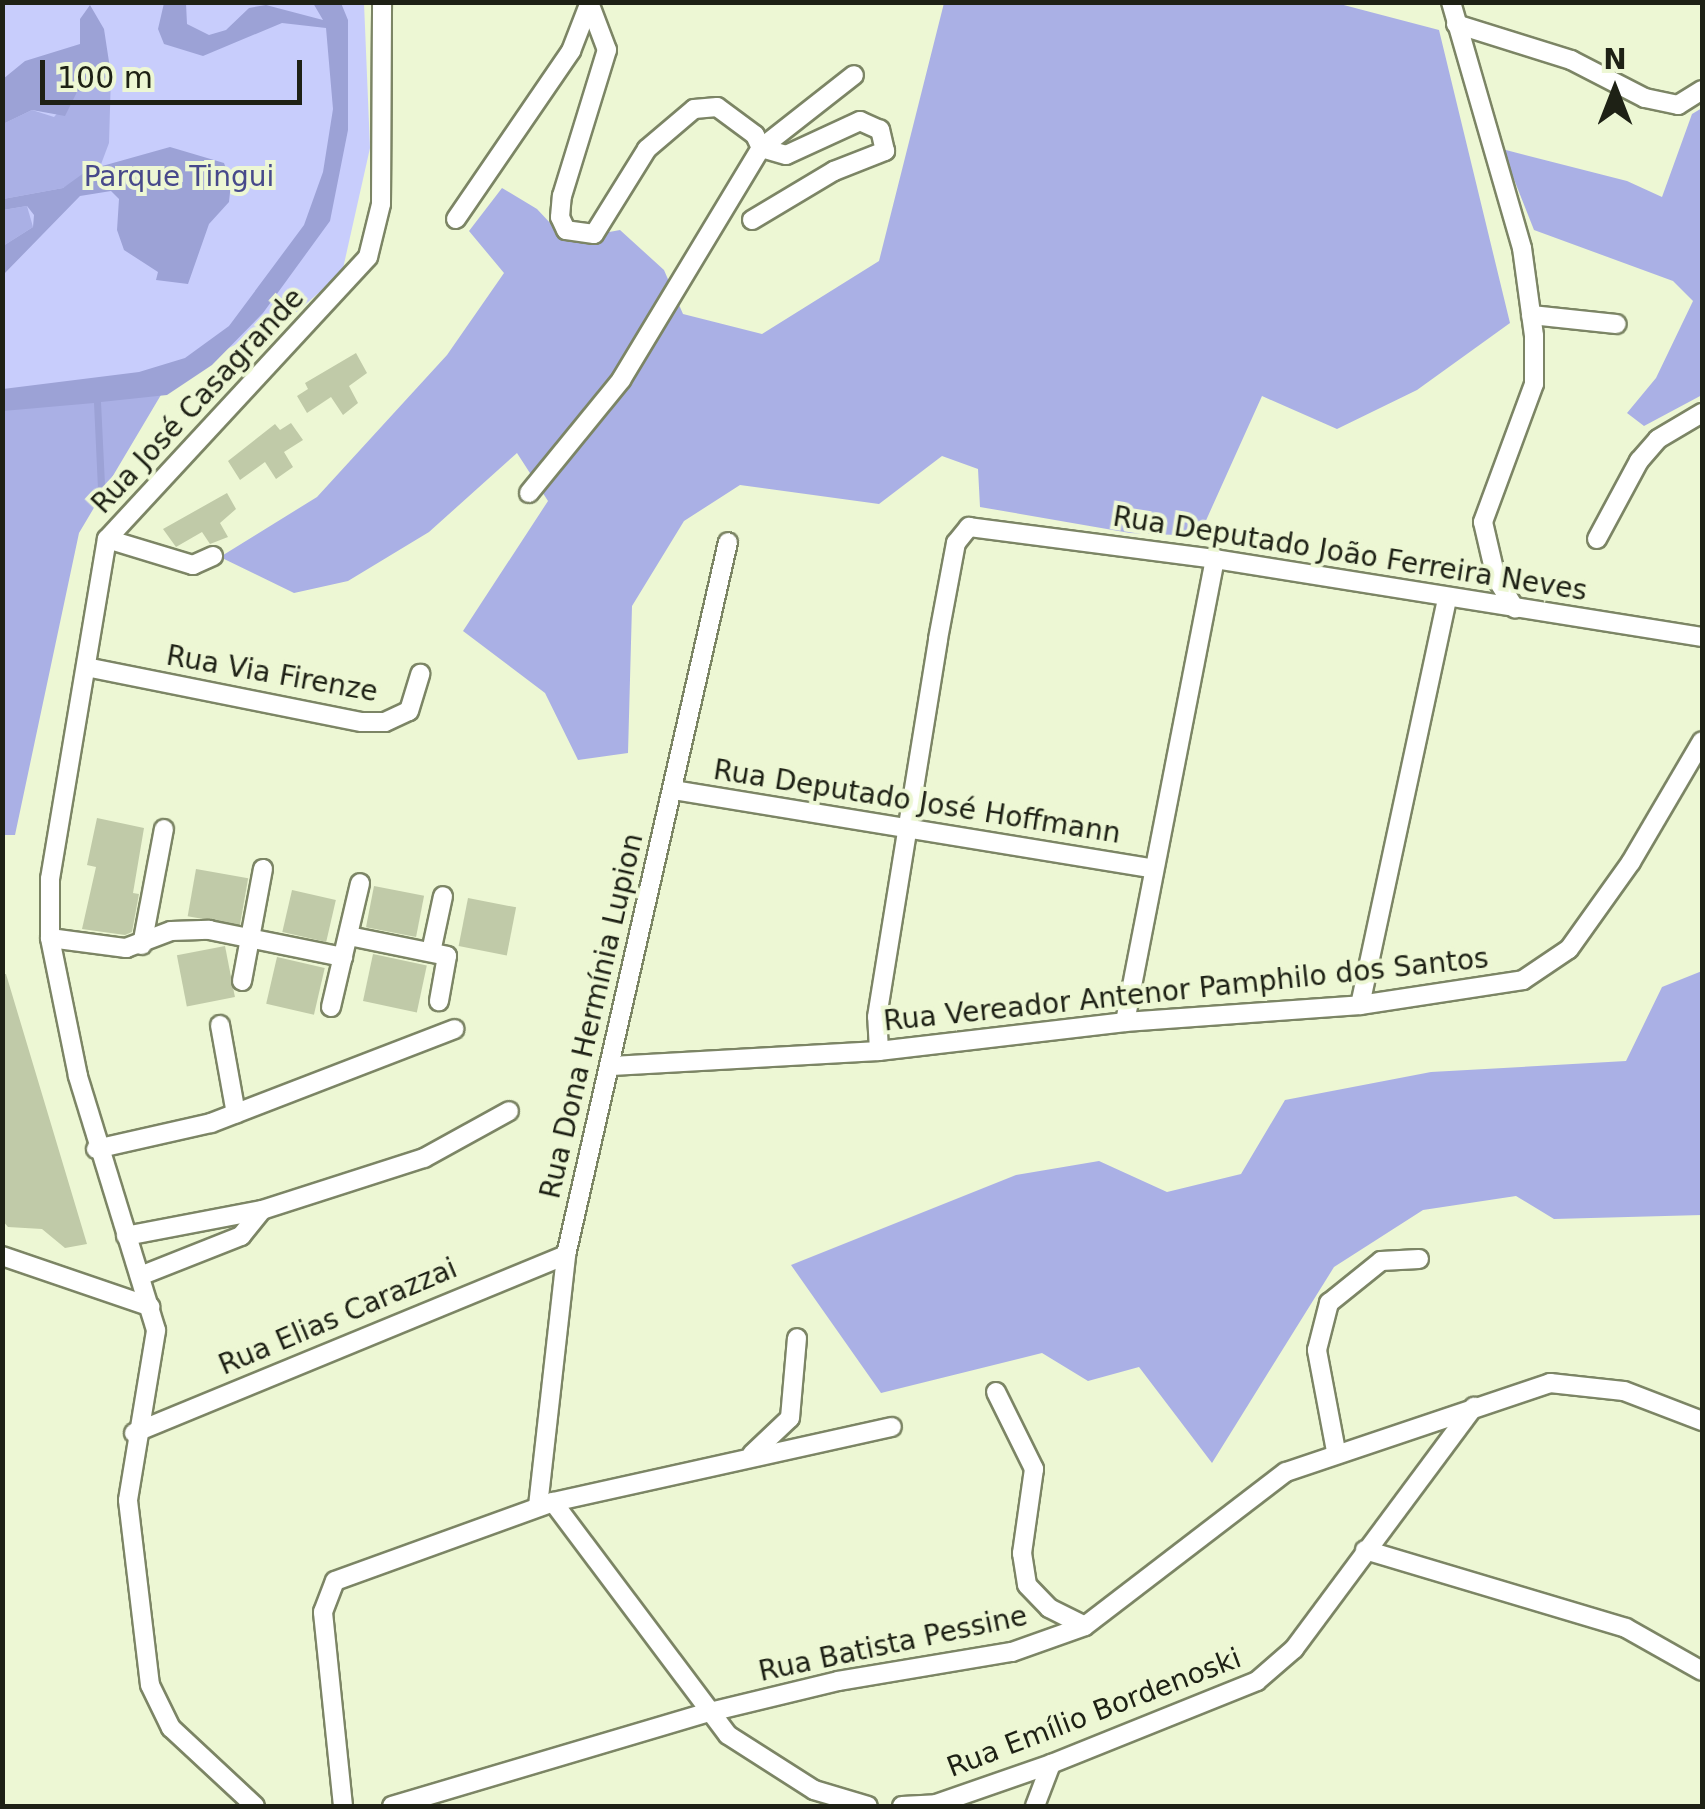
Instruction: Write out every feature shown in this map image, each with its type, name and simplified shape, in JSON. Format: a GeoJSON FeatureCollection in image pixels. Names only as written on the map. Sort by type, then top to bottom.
{"type":"FeatureCollection","features":[{"type":"Feature","properties":{"kind":"street","name":"Rua José Casagrande"},"geometry":{"type":"LineString","coordinates":[[255,1806],[171,1728],[150,1685],[128,1500],[134,1433],[156,1353],[151,1307],[96,1149],[50,938],[50,879],[107,540],[368,257],[381,204],[382,2]]}},
{"type":"Feature","properties":{"kind":"street"},"geometry":{"type":"LineString","coordinates":[[1451,2],[1522,248],[1532,315],[1534,384],[1482,522],[1496,578],[1515,608]]}},
{"type":"Feature","properties":{"kind":"street"},"geometry":{"type":"LineString","coordinates":[[590,4],[607,50],[562,196],[560,217],[566,230],[594,234],[647,148],[694,108],[718,108],[755,136],[760,148]]}},
{"type":"Feature","properties":{"kind":"street"},"geometry":{"type":"LineString","coordinates":[[456,219],[572,51],[590,4]]}},
{"type":"Feature","properties":{"kind":"street"},"geometry":{"type":"LineString","coordinates":[[1456,24],[1571,60],[1645,98],[1678,105],[1702,90]]}},
{"type":"Feature","properties":{"kind":"street"},"geometry":{"type":"LineString","coordinates":[[529,493],[622,380],[760,148],[854,75]]}},
{"type":"Feature","properties":{"kind":"street"},"geometry":{"type":"LineString","coordinates":[[752,220],[834,171],[878,159],[887,145],[880,130],[860,122],[786,156],[760,148]]}},
{"type":"Feature","properties":{"kind":"street"},"geometry":{"type":"LineString","coordinates":[[1532,315],[1617,324]]}},
{"type":"Feature","properties":{"kind":"street"},"geometry":{"type":"LineString","coordinates":[[1597,540],[1639,461],[1658,438],[1702,413]]}},
{"type":"Feature","properties":{"kind":"street","name":"Rua Deputado João Ferreira Neves"},"geometry":{"type":"LineString","coordinates":[[909,826],[956,543],[968,528],[990,526],[1215,559],[1446,600],[1702,637]]}},
{"type":"Feature","properties":{"kind":"street"},"geometry":{"type":"LineString","coordinates":[[107,540],[192,565],[213,556]]}},
{"type":"Feature","properties":{"kind":"street","name":"Rua Dona Hermínia Lupion"},"geometry":{"type":"LineString","coordinates":[[545,1504],[566,1255],[728,542]]}},
{"type":"Feature","properties":{"kind":"street"},"geometry":{"type":"LineString","coordinates":[[1124,1022],[1151,868],[1215,559]]}},
{"type":"Feature","properties":{"kind":"street"},"geometry":{"type":"LineString","coordinates":[[1360,1006],[1446,600]]}},
{"type":"Feature","properties":{"kind":"street","name":"Rua Via Firenze"},"geometry":{"type":"LineString","coordinates":[[86,667],[373,722],[409,711],[420,674]]}},
{"type":"Feature","properties":{"kind":"street","name":"Rua Vereador Antenor Pamphilo dos Santos"},"geometry":{"type":"LineString","coordinates":[[612,1066],[878,1051],[1124,1022],[1360,1006],[1468,992],[1523,980],[1552,965],[1631,862],[1702,741]]}},
{"type":"Feature","properties":{"kind":"street","name":"Rua Deputado José Hoffmann"},"geometry":{"type":"LineString","coordinates":[[674,790],[1151,868]]}},
{"type":"Feature","properties":{"kind":"street"},"geometry":{"type":"LineString","coordinates":[[878,1051],[877,1016],[909,826]]}},
{"type":"Feature","properties":{"kind":"street"},"geometry":{"type":"LineString","coordinates":[[142,945],[164,829]]}},
{"type":"Feature","properties":{"kind":"street"},"geometry":{"type":"LineString","coordinates":[[242,981],[264,869]]}},
{"type":"Feature","properties":{"kind":"street"},"geometry":{"type":"LineString","coordinates":[[331,1008],[360,884]]}},
{"type":"Feature","properties":{"kind":"street"},"geometry":{"type":"LineString","coordinates":[[431,952],[442,896]]}},
{"type":"Feature","properties":{"kind":"street"},"geometry":{"type":"LineString","coordinates":[[50,938],[142,945],[171,930],[250,938],[343,958]]}},
{"type":"Feature","properties":{"kind":"street"},"geometry":{"type":"LineString","coordinates":[[349,936],[446,956],[440,1000]]}},
{"type":"Feature","properties":{"kind":"street"},"geometry":{"type":"LineString","coordinates":[[220,1025],[236,1114]]}},
{"type":"Feature","properties":{"kind":"street"},"geometry":{"type":"LineString","coordinates":[[96,1149],[236,1114],[454,1029]]}},
{"type":"Feature","properties":{"kind":"street"},"geometry":{"type":"LineString","coordinates":[[126,1236],[262,1210],[424,1158],[509,1111]]}},
{"type":"Feature","properties":{"kind":"street"},"geometry":{"type":"LineString","coordinates":[[140,1276],[241,1236],[262,1210]]}},
{"type":"Feature","properties":{"kind":"street","name":"Rua Elias Carazzai"},"geometry":{"type":"LineString","coordinates":[[134,1433],[566,1255]]}},
{"type":"Feature","properties":{"kind":"street"},"geometry":{"type":"LineString","coordinates":[[2,1256],[151,1307]]}},
{"type":"Feature","properties":{"kind":"street"},"geometry":{"type":"LineString","coordinates":[[1336,1451],[1317,1350],[1328,1303],[1381,1261],[1419,1259]]}},
{"type":"Feature","properties":{"kind":"street"},"geometry":{"type":"LineString","coordinates":[[752,1454],[790,1418],[797,1338]]}},
{"type":"Feature","properties":{"kind":"street","name":"Rua Batista Pessine"},"geometry":{"type":"LineString","coordinates":[[392,1806],[710,1712],[838,1681],[1012,1652],[1085,1626],[1187,1552],[1260,1488],[1336,1451],[1550,1383],[1580,1383],[1624,1391],[1702,1421]]}},
{"type":"Feature","properties":{"kind":"street"},"geometry":{"type":"LineString","coordinates":[[996,1392],[1034,1469],[1022,1553],[1027,1585],[1050,1608],[1085,1626]]}},
{"type":"Feature","properties":{"kind":"street","name":"Rua Emílio Bordenoski"},"geometry":{"type":"LineString","coordinates":[[902,1806],[936,1804],[1051,1764],[1257,1681],[1294,1649],[1474,1406]]}},
{"type":"Feature","properties":{"kind":"street"},"geometry":{"type":"LineString","coordinates":[[343,1806],[325,1594],[335,1581],[545,1504],[752,1454],[892,1427]]}},
{"type":"Feature","properties":{"kind":"street"},"geometry":{"type":"LineString","coordinates":[[545,1504],[728,1736],[814,1790],[868,1806]]}},
{"type":"Feature","properties":{"kind":"street"},"geometry":{"type":"LineString","coordinates":[[1365,1550],[1626,1628],[1702,1672]]}},
{"type":"Feature","properties":{"kind":"street"},"geometry":{"type":"LineString","coordinates":[[1036,1806],[1051,1764]]}},
{"type":"Feature","properties":{"kind":"green space","name":"Parque Tingui"},"geometry":{"type":"Polygon","coordinates":[[[2,3],[364,3],[370,148],[342,273],[293,315],[171,378],[3,399],[2,3]]]}},
{"type":"Feature","properties":{"kind":"shaded area"},"geometry":{"type":"Polygon","coordinates":[[[164,3],[186,3],[187,24],[209,35],[226,30],[249,8],[266,5],[323,20],[313,3],[341,3],[348,20],[348,130],[330,221],[263,313],[212,365],[167,395],[101,402],[105,485],[98,489],[94,403],[3,411],[3,389],[139,372],[185,358],[229,326],[304,225],[323,172],[333,109],[326,28],[282,23],[203,56],[164,44],[158,29],[164,3]]]}},
{"type":"Feature","properties":{"kind":"shaded area"},"geometry":{"type":"Polygon","coordinates":[[[944,3],[1336,3],[1439,30],[1510,323],[1417,390],[1337,429],[1262,396],[1199,536],[1130,533],[980,507],[978,469],[942,456],[879,504],[740,485],[684,521],[632,606],[628,753],[578,760],[545,693],[463,631],[548,501],[517,453],[429,532],[348,581],[294,593],[220,557],[317,497],[447,355],[504,273],[469,231],[502,188],[537,209],[566,240],[620,230],[664,270],[683,314],[762,334],[879,261],[944,3]]]}},
{"type":"Feature","properties":{"kind":"shaded area"},"geometry":{"type":"Polygon","coordinates":[[[90,5],[104,29],[111,75],[77,92],[65,116],[32,110],[3,124],[3,79],[25,61],[80,44],[80,19],[90,5]]]}},
{"type":"Feature","properties":{"kind":"shaded area"},"geometry":{"type":"Polygon","coordinates":[[[111,75],[109,143],[100,167],[63,188],[3,199],[3,124],[32,110],[54,117],[77,92],[111,75]]]}},
{"type":"Feature","properties":{"kind":"shaded area"},"geometry":{"type":"Polygon","coordinates":[[[1702,108],[1702,395],[1644,426],[1627,413],[1656,378],[1693,301],[1673,281],[1534,230],[1502,149],[1627,181],[1662,197],[1692,114],[1702,108]]]}},
{"type":"Feature","properties":{"kind":"shaded area"},"geometry":{"type":"Polygon","coordinates":[[[170,147],[224,163],[231,183],[229,202],[209,224],[188,284],[156,280],[158,272],[124,250],[117,230],[119,199],[111,191],[80,196],[3,275],[3,246],[33,227],[34,215],[27,206],[3,210],[3,199],[63,188],[88,170],[170,147]]]}},
{"type":"Feature","properties":{"kind":"shaded area"},"geometry":{"type":"Polygon","coordinates":[[[27,206],[33,227],[3,246],[3,210],[27,206]]]}},
{"type":"Feature","properties":{"kind":"shaded area"},"geometry":{"type":"Polygon","coordinates":[[[171,378],[79,533],[15,835],[2,835],[2,400],[171,378]]]}},
{"type":"Feature","properties":{"kind":"shaded area"},"geometry":{"type":"Polygon","coordinates":[[[1702,971],[1702,1215],[1554,1219],[1516,1196],[1423,1210],[1334,1267],[1212,1463],[1139,1367],[1088,1381],[1042,1353],[881,1393],[791,1265],[1016,1175],[1099,1161],[1167,1192],[1241,1174],[1285,1100],[1431,1072],[1626,1061],[1662,987],[1702,971]]]}},
{"type":"Feature","properties":{"kind":"building"},"geometry":{"type":"Polygon","coordinates":[[[356,353],[367,373],[349,386],[358,403],[343,415],[331,397],[307,413],[297,396],[308,389],[305,383],[356,353]]]}},
{"type":"Feature","properties":{"kind":"building"},"geometry":{"type":"Polygon","coordinates":[[[291,423],[303,440],[284,452],[293,467],[276,479],[265,462],[240,480],[228,461],[275,424],[280,430],[291,423]]]}},
{"type":"Feature","properties":{"kind":"building"},"geometry":{"type":"Polygon","coordinates":[[[227,493],[236,509],[220,523],[228,537],[210,544],[202,532],[176,547],[163,529],[227,493]]]}},
{"type":"Feature","properties":{"kind":"building"},"geometry":{"type":"Polygon","coordinates":[[[97,818],[144,828],[133,893],[139,894],[132,932],[125,935],[82,929],[96,867],[87,865],[97,818]]]}},
{"type":"Feature","properties":{"kind":"building"},"geometry":{"type":"Polygon","coordinates":[[[196,869],[248,878],[240,925],[188,916],[196,869]]]}},
{"type":"Feature","properties":{"kind":"building"},"geometry":{"type":"Polygon","coordinates":[[[374,886],[424,896],[416,937],[366,927],[374,886]]]}},
{"type":"Feature","properties":{"kind":"building"},"geometry":{"type":"Polygon","coordinates":[[[292,890],[336,900],[326,942],[282,932],[292,890]]]}},
{"type":"Feature","properties":{"kind":"building"},"geometry":{"type":"Polygon","coordinates":[[[468,898],[516,907],[507,955],[459,946],[468,898]]]}},
{"type":"Feature","properties":{"kind":"building"},"geometry":{"type":"Polygon","coordinates":[[[225,946],[235,997],[187,1006],[177,955],[225,946]]]}},
{"type":"Feature","properties":{"kind":"building"},"geometry":{"type":"Polygon","coordinates":[[[373,954],[427,965],[417,1012],[363,1001],[373,954]]]}},
{"type":"Feature","properties":{"kind":"building"},"geometry":{"type":"Polygon","coordinates":[[[277,957],[325,968],[314,1015],[266,1004],[277,957]]]}},
{"type":"Feature","properties":{"kind":"building"},"geometry":{"type":"Polygon","coordinates":[[[2,974],[6,974],[87,1244],[65,1248],[42,1229],[8,1227],[2,1220],[2,974]]]}}]}
